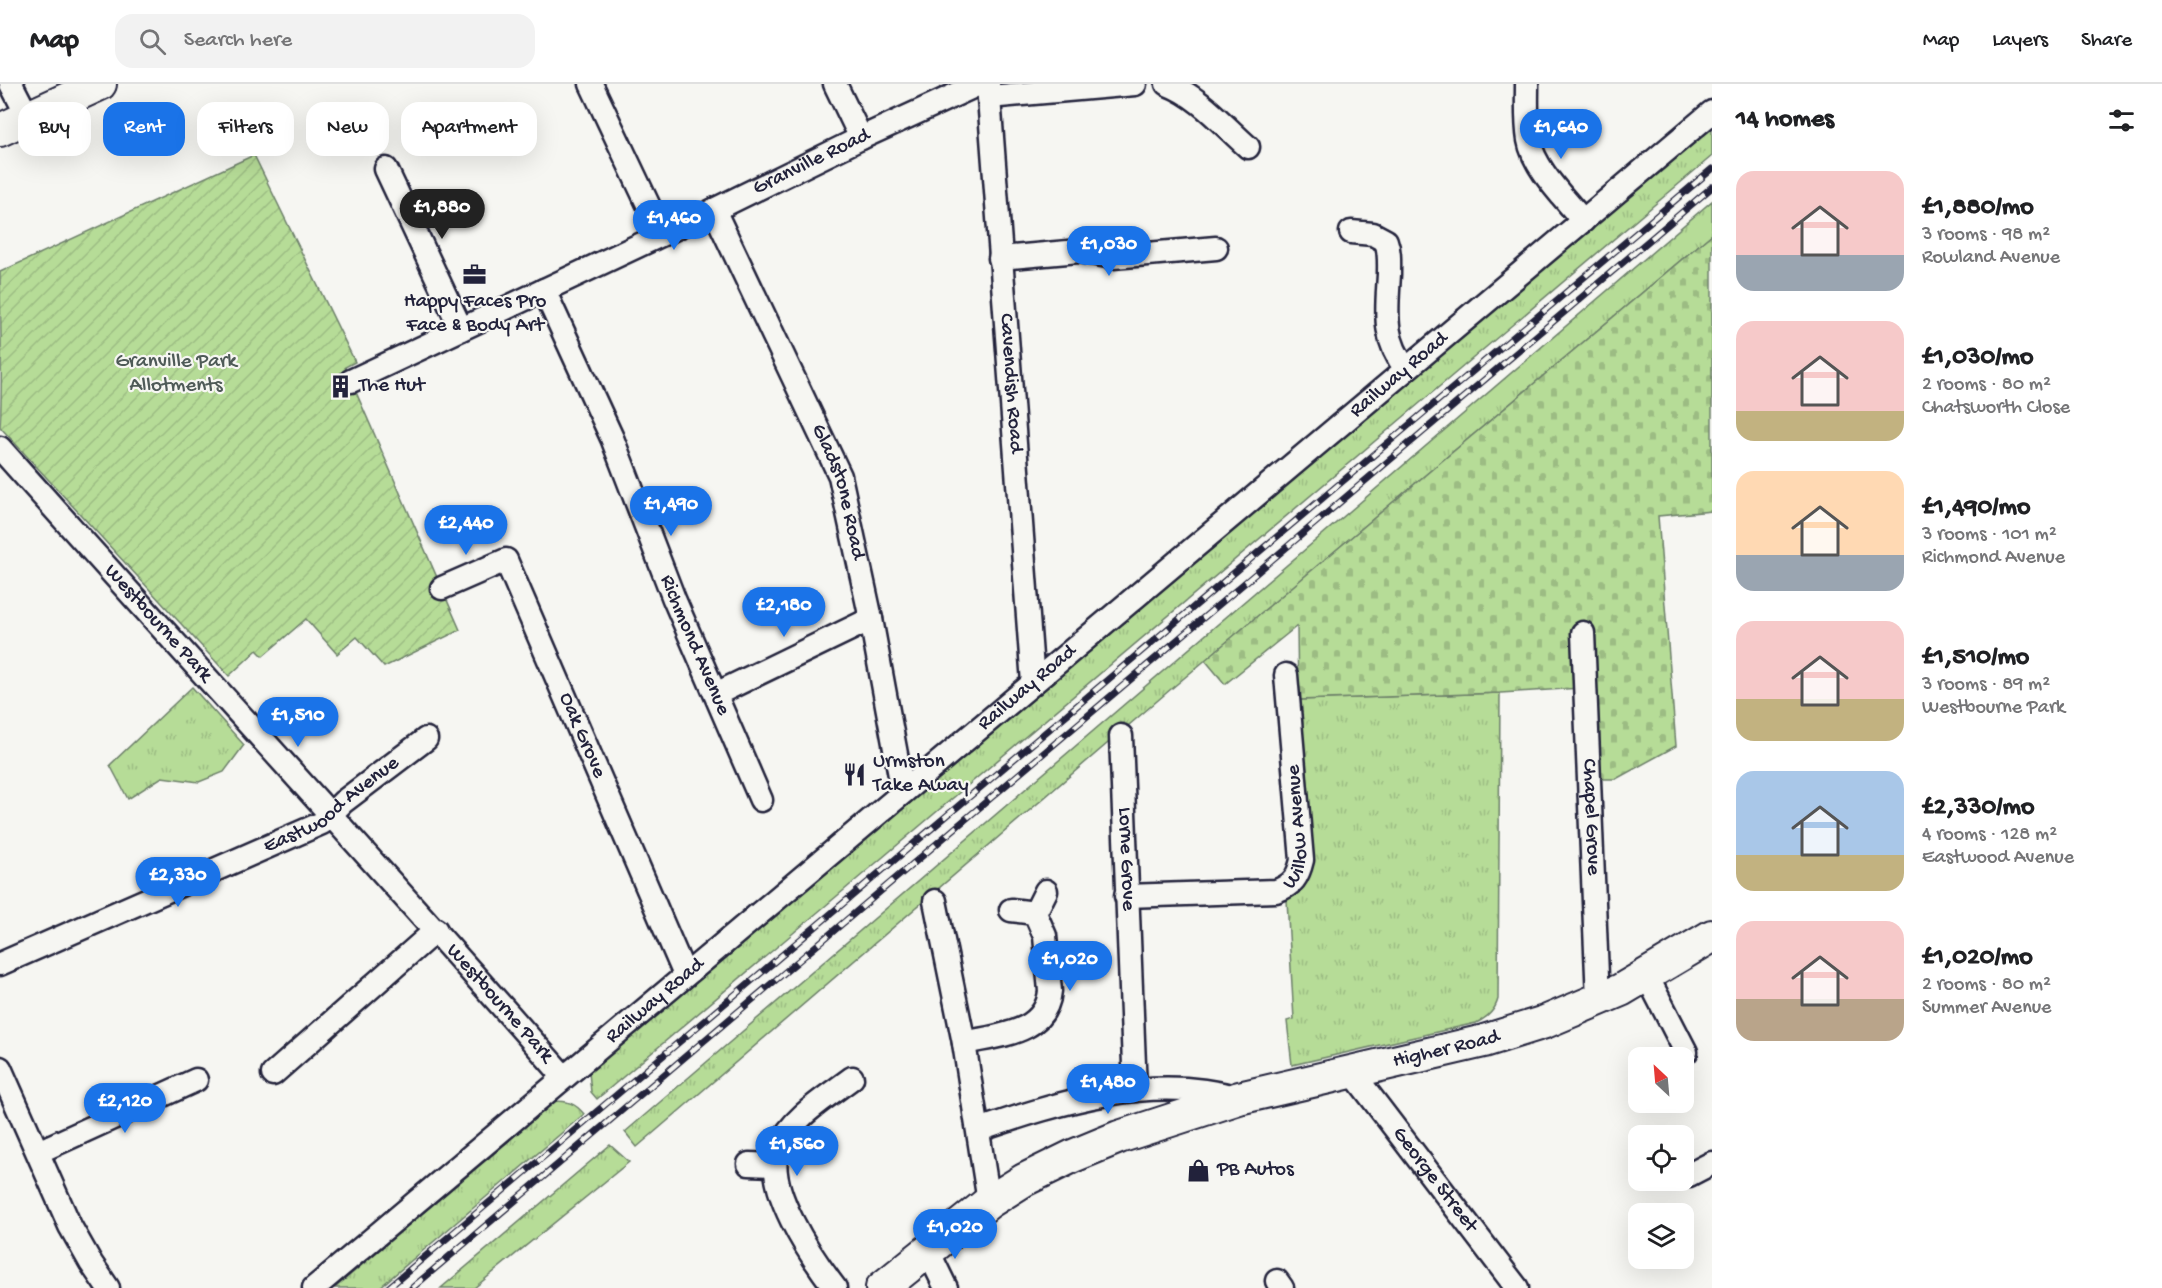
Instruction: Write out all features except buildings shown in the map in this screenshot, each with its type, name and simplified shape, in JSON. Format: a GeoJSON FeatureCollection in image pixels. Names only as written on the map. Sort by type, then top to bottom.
{"type":"FeatureCollection","features":[{"type":"Feature","properties":{"kind":"street"},"geometry":{"type":"LineString","coordinates":[[11,84],[20,102]]}},
{"type":"Feature","properties":{"kind":"street"},"geometry":{"type":"LineString","coordinates":[[61,102],[100,84]]}},
{"type":"Feature","properties":{"kind":"street"},"geometry":{"type":"LineString","coordinates":[[591,84],[662,234]]}},
{"type":"Feature","properties":{"kind":"street"},"geometry":{"type":"LineString","coordinates":[[835,84],[861,138]]}},
{"type":"Feature","properties":{"kind":"street","name":"Granville Road"},"geometry":{"type":"LineString","coordinates":[[351,381],[861,138],[985,88],[1135,84]]}},
{"type":"Feature","properties":{"kind":"street"},"geometry":{"type":"LineString","coordinates":[[1167,84],[1180,89],[1194,99],[1248,147]]}},
{"type":"Feature","properties":{"kind":"street"},"geometry":{"type":"LineString","coordinates":[[1527,84],[1528,130],[1532,151],[1542,170],[1583,221]]}},
{"type":"Feature","properties":{"kind":"street","name":"Cavendish Road"},"geometry":{"type":"LineString","coordinates":[[985,88],[1033,683]]}},
{"type":"Feature","properties":{"kind":"street","name":"Railway Road"},"geometry":{"type":"LineString","coordinates":[[314,1288],[1712,112]]}},
{"type":"Feature","properties":{"kind":"street"},"geometry":{"type":"LineString","coordinates":[[0,130],[18,122]]}},
{"type":"Feature","properties":{"kind":"street"},"geometry":{"type":"LineString","coordinates":[[387,169],[461,329]]}},
{"type":"Feature","properties":{"kind":"street","name":"Gladstone Road"},"geometry":{"type":"LineString","coordinates":[[714,210],[836,464],[871,619],[903,792]]}},
{"type":"Feature","properties":{"kind":"street"},"geometry":{"type":"LineString","coordinates":[[1351,232],[1373,234],[1386,241],[1390,256],[1388,332],[1392,348],[1407,369]]}},
{"type":"Feature","properties":{"kind":"street"},"geometry":{"type":"LineString","coordinates":[[1000,258],[1079,251],[1113,257],[1216,248]]}},
{"type":"Feature","properties":{"kind":"street","name":"Richmond Avenue"},"geometry":{"type":"LineString","coordinates":[[544,290],[612,438],[674,598],[761,800]]}},
{"type":"Feature","properties":{"kind":"street","name":"Westbourne Park"},"geometry":{"type":"LineString","coordinates":[[0,448],[201,673],[436,930],[564,1077]]}},
{"type":"Feature","properties":{"kind":"street","name":"Oak Grove"},"geometry":{"type":"LineString","coordinates":[[442,588],[506,560],[685,975]]}},
{"type":"Feature","properties":{"kind":"street"},"geometry":{"type":"LineString","coordinates":[[716,694],[871,619]]}},
{"type":"Feature","properties":{"kind":"street","name":"Chapel Grove"},"geometry":{"type":"LineString","coordinates":[[1583,633],[1598,1000]]}},
{"type":"Feature","properties":{"kind":"street","name":"Willow Avenue"},"geometry":{"type":"LineString","coordinates":[[1126,896],[1276,891],[1286,888],[1295,881],[1302,860],[1286,675]]}},
{"type":"Feature","properties":{"kind":"street","name":"Lorne Grove"},"geometry":{"type":"LineString","coordinates":[[1120,736],[1135,1090]]}},
{"type":"Feature","properties":{"kind":"street","name":"Eastwood Avenue"},"geometry":{"type":"LineString","coordinates":[[0,964],[322,823],[343,802],[426,739]]}},
{"type":"Feature","properties":{"kind":"street"},"geometry":{"type":"LineString","coordinates":[[1035,913],[1046,891]]}},
{"type":"Feature","properties":{"kind":"street"},"geometry":{"type":"LineString","coordinates":[[935,901],[964,1043],[989,1202]]}},
{"type":"Feature","properties":{"kind":"street"},"geometry":{"type":"LineString","coordinates":[[1011,910],[1035,913]]}},
{"type":"Feature","properties":{"kind":"street"},"geometry":{"type":"LineString","coordinates":[[964,1043],[1022,1029],[1040,1018],[1045,1011],[1049,1001],[1049,980],[1045,936],[1035,913]]}},
{"type":"Feature","properties":{"kind":"street","name":"Westbourne Park"},"geometry":{"type":"LineString","coordinates":[[273,1074],[436,930]]}},
{"type":"Feature","properties":{"kind":"street","name":"Higher Road"},"geometry":{"type":"LineString","coordinates":[[882,1288],[989,1202],[1044,1171],[1110,1141],[1239,1098],[1484,1041],[1545,1022],[1647,976],[1712,936]]}},
{"type":"Feature","properties":{"kind":"street"},"geometry":{"type":"LineString","coordinates":[[1647,976],[1683,1047]]}},
{"type":"Feature","properties":{"kind":"street"},"geometry":{"type":"LineString","coordinates":[[0,1068],[79,1244],[108,1288]]}},
{"type":"Feature","properties":{"kind":"street","name":"George Street"},"geometry":{"type":"LineString","coordinates":[[1352,1072],[1517,1288]]}},
{"type":"Feature","properties":{"kind":"street"},"geometry":{"type":"LineString","coordinates":[[835,1288],[795,1225],[784,1202],[774,1165],[778,1148],[788,1131],[821,1101],[852,1078]]}},
{"type":"Feature","properties":{"kind":"street"},"geometry":{"type":"LineString","coordinates":[[38,1152],[196,1080]]}},
{"type":"Feature","properties":{"kind":"street","name":"Higher Road"},"geometry":{"type":"LineString","coordinates":[[979,1130],[1053,1106],[1135,1090],[1188,1088],[1239,1098]]}},
{"type":"Feature","properties":{"kind":"street"},"geometry":{"type":"LineString","coordinates":[[1694,1172],[1712,1163]]}},
{"type":"Feature","properties":{"kind":"street"},"geometry":{"type":"LineString","coordinates":[[749,1164],[774,1165]]}},
{"type":"Feature","properties":{"kind":"street"},"geometry":{"type":"LineString","coordinates":[[928,1251],[946,1288]]}},
{"type":"Feature","properties":{"kind":"green space"},"geometry":{"type":"Polygon","coordinates":[[[1712,127],[1712,156],[597,1099],[591,1092],[589,1072],[1712,127]]]}},
{"type":"Feature","properties":{"kind":"green space","name":"Granville Park Allotments"},"geometry":{"type":"Polygon","coordinates":[[[254,156],[355,362],[345,367],[460,630],[384,667],[357,637],[337,654],[306,619],[263,656],[257,650],[229,676],[0,427],[0,272],[254,156]]]}},
{"type":"Feature","properties":{"kind":"green space"},"geometry":{"type":"Polygon","coordinates":[[[1712,201],[1712,234],[1171,689],[637,1147],[625,1132],[1712,201]]]}},
{"type":"Feature","properties":{"kind":"green space"},"geometry":{"type":"Polygon","coordinates":[[[1712,234],[1712,511],[1658,516],[1676,746],[1616,779],[1601,779],[1597,687],[1298,700],[1297,626],[1225,684],[1205,660],[1712,234]]]}},
{"type":"Feature","properties":{"kind":"green space"},"geometry":{"type":"Polygon","coordinates":[[[192,687],[244,745],[224,772],[199,782],[162,777],[128,799],[110,765],[192,687]]]}},
{"type":"Feature","properties":{"kind":"green space"},"geometry":{"type":"Polygon","coordinates":[[[1500,693],[1498,999],[1493,1011],[1476,1023],[1292,1065],[1287,1021],[1294,1019],[1287,900],[1302,887],[1307,879],[1298,700],[1500,693]]]}},
{"type":"Feature","properties":{"kind":"green space"},"geometry":{"type":"Polygon","coordinates":[[[553,1101],[571,1103],[584,1114],[379,1288],[335,1288],[553,1101]]]}},
{"type":"Feature","properties":{"kind":"green space"},"geometry":{"type":"Polygon","coordinates":[[[610,1145],[629,1162],[474,1288],[441,1288],[610,1145]]]}},
{"type":"Feature","properties":{"kind":"railway"},"geometry":{"type":"LineString","coordinates":[[388,1288],[1712,169]]}},
{"type":"Feature","properties":{"kind":"railway"},"geometry":{"type":"LineString","coordinates":[[412,1288],[1712,187]]}},
{"type":"Feature","properties":{"kind":"place","name":"Happy Faces Pro Face & Body Art"},"geometry":{"type":"Point","coordinates":[475,274]}},
{"type":"Feature","properties":{"kind":"place","name":"The Hut"},"geometry":{"type":"Point","coordinates":[341,386]}},
{"type":"Feature","properties":{"kind":"place","name":"Urmston Take Away"},"geometry":{"type":"Point","coordinates":[855,774]}},
{"type":"Feature","properties":{"kind":"place","name":"PB Autos"},"geometry":{"type":"Point","coordinates":[1199,1170]}}]}
